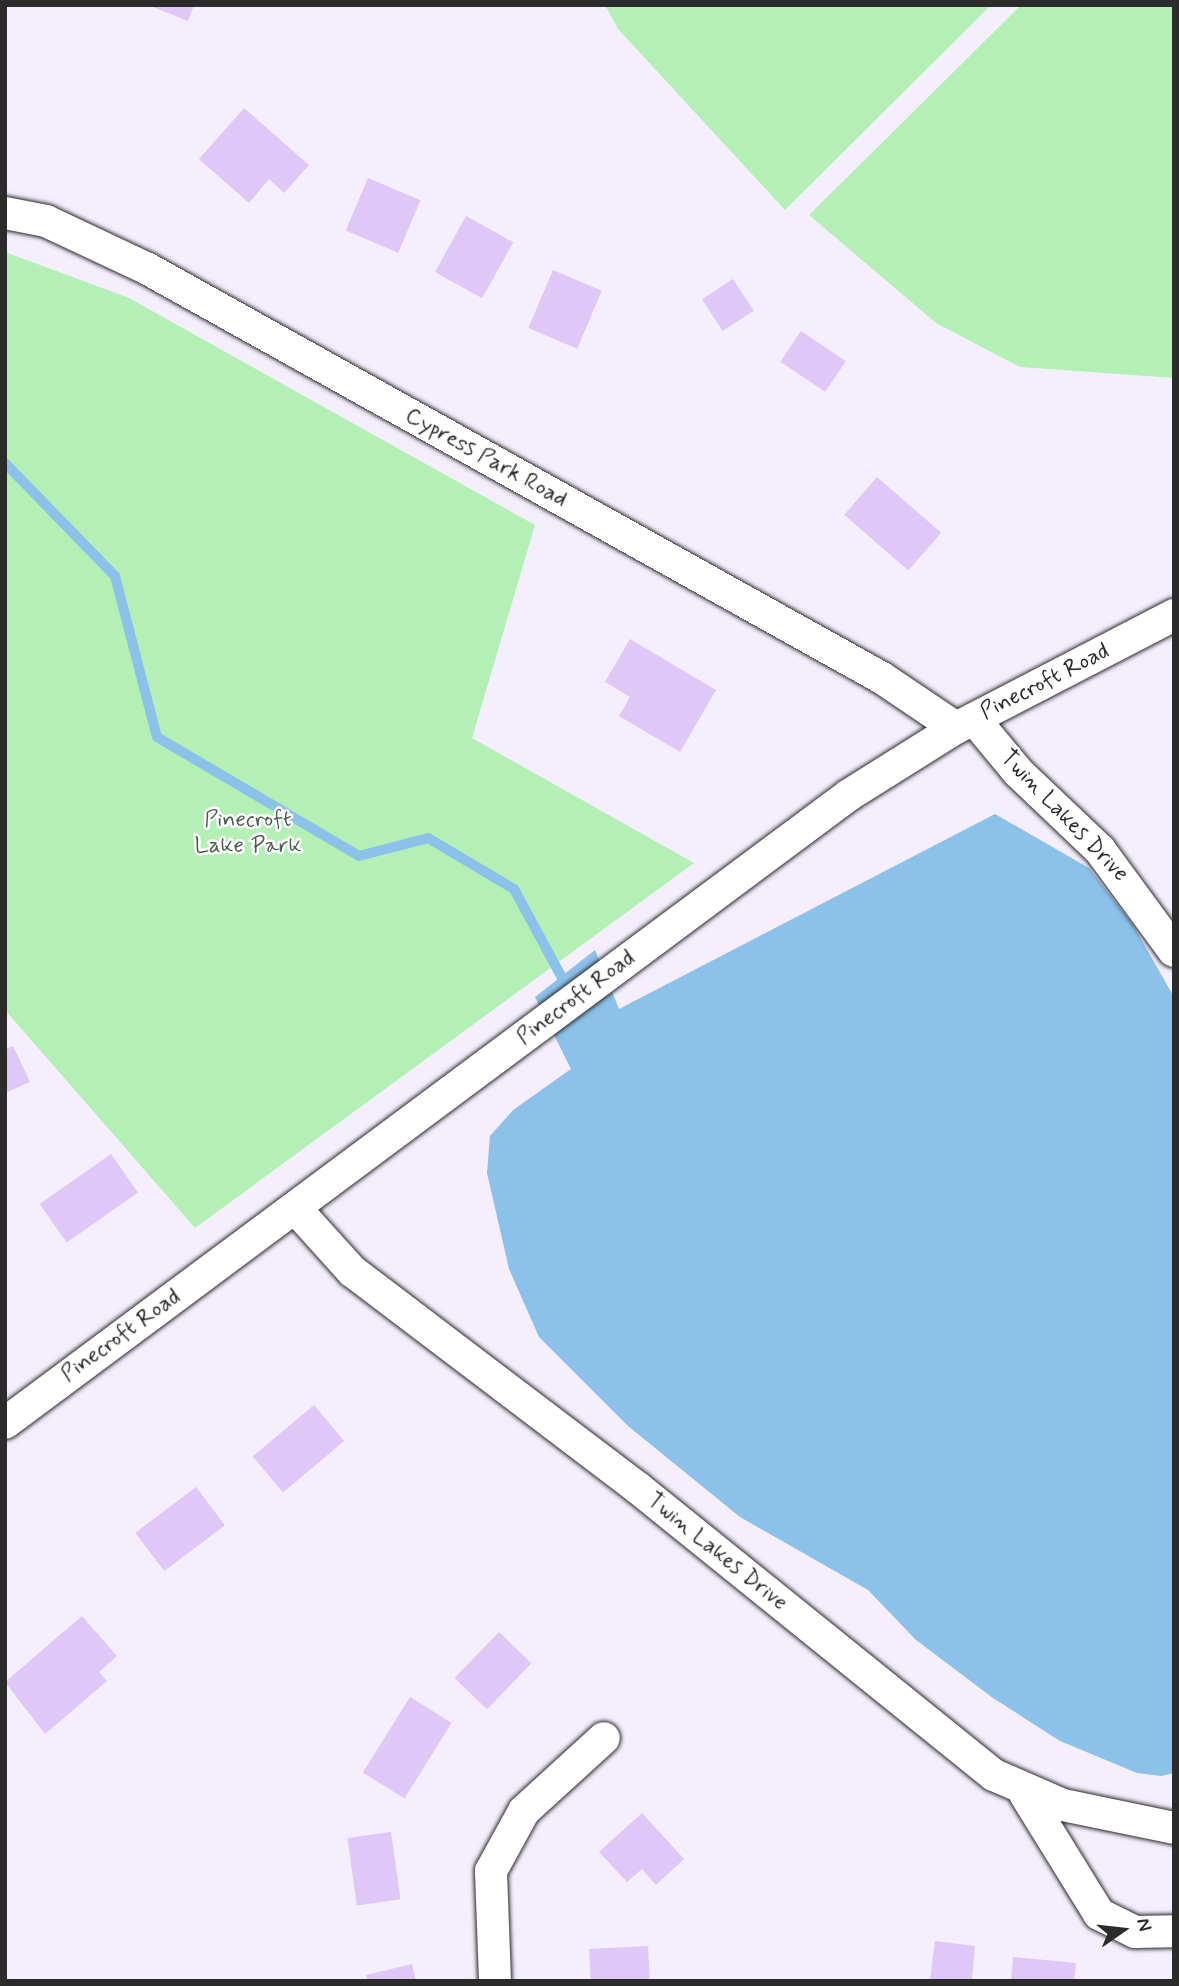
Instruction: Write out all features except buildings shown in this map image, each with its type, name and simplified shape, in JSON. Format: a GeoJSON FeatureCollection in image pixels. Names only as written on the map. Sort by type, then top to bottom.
{"type":"FeatureCollection","features":[{"type":"Feature","properties":{"kind":"street","name":"Cypress Park Road"},"geometry":{"type":"LineString","coordinates":[[5,213],[46,221],[148,269],[965,723]]}},
{"type":"Feature","properties":{"kind":"street","name":"Pinecroft Road"},"geometry":{"type":"LineString","coordinates":[[5,1423],[849,795],[965,723],[1174,615]]}},
{"type":"Feature","properties":{"kind":"street","name":"Twin Lakes Drive"},"geometry":{"type":"LineString","coordinates":[[965,723],[1115,867],[1174,951]]}},
{"type":"Feature","properties":{"kind":"street","name":"Twin Lakes Drive"},"geometry":{"type":"LineString","coordinates":[[296,1209],[352,1270],[1025,1794],[1174,1828]]}},
{"type":"Feature","properties":{"kind":"street"},"geometry":{"type":"LineString","coordinates":[[495,1981],[491,1871],[524,1811],[604,1738]]}},
{"type":"Feature","properties":{"kind":"street"},"geometry":{"type":"LineString","coordinates":[[1025,1794],[1099,1914],[1135,1931],[1174,1931]]}},
{"type":"Feature","properties":{"kind":"green space"},"geometry":{"type":"Polygon","coordinates":[[[605,5],[991,5],[785,210],[618,29],[605,5]]]}},
{"type":"Feature","properties":{"kind":"green space"},"geometry":{"type":"Polygon","coordinates":[[[1021,5],[1174,5],[1174,378],[1020,367],[936,323],[809,215],[1021,5]]]}},
{"type":"Feature","properties":{"kind":"green space","name":"Pinecroft Lake Park"},"geometry":{"type":"Polygon","coordinates":[[[5,252],[129,298],[535,525],[472,738],[694,863],[195,1228],[5,1010],[5,252]]]}},
{"type":"Feature","properties":{"kind":"water"},"geometry":{"type":"Polygon","coordinates":[[[995,814],[1089,868],[1133,925],[1174,997],[1174,1773],[1161,1776],[1137,1773],[1060,1741],[993,1698],[916,1640],[868,1590],[740,1517],[628,1426],[539,1337],[509,1269],[487,1173],[490,1136],[513,1110],[571,1069],[535,997],[595,950],[619,1009],[995,814]]]}},
{"type":"Feature","properties":{"kind":"waterway"},"geometry":{"type":"LineString","coordinates":[[5,463],[115,576],[157,737],[359,856],[428,838],[514,889],[567,987]]}}]}
